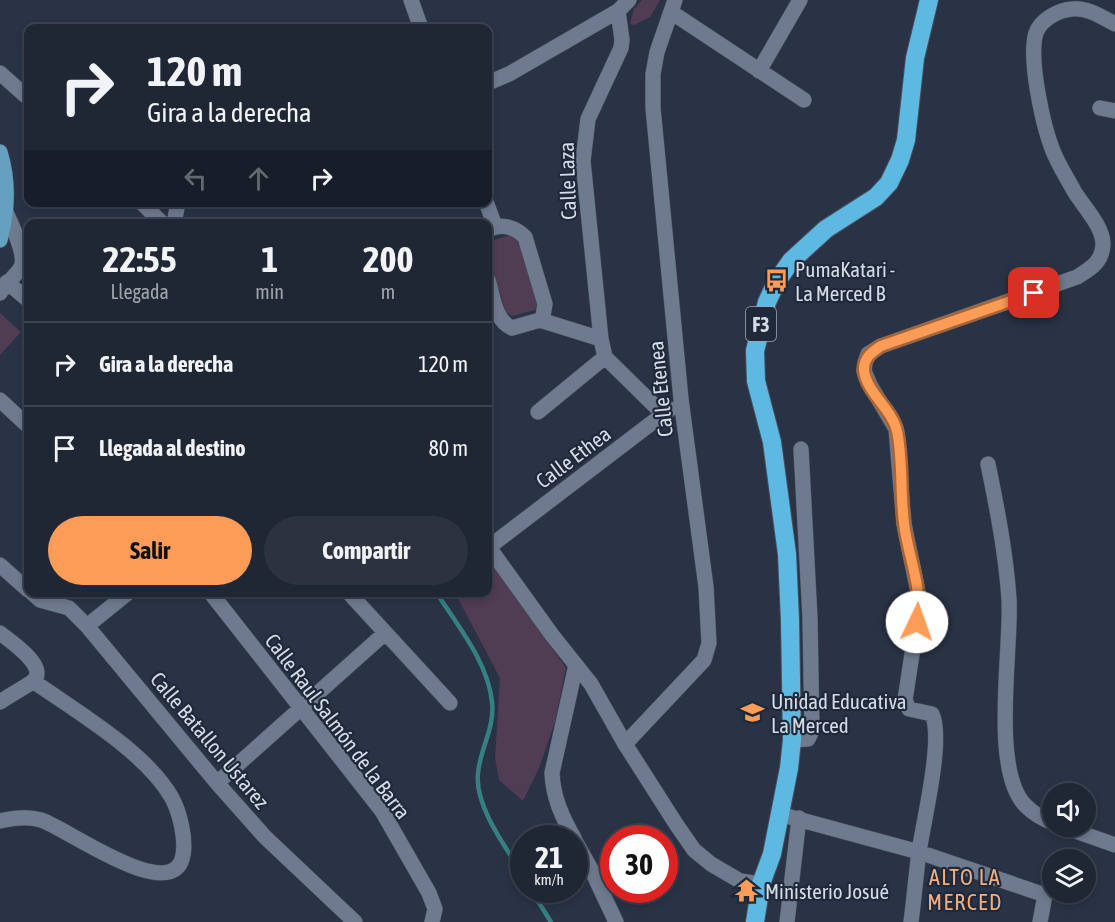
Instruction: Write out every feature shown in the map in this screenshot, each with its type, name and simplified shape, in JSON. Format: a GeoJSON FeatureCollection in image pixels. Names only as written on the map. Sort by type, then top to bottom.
{"type":"FeatureCollection","features":[{"type":"Feature","properties":{"kind":"highway","name":"F3"},"geometry":{"type":"LineString","coordinates":[[755,922],[761,885],[772,854],[789,768],[792,740],[787,554],[772,442],[756,381],[755,351],[767,302],[777,281],[791,261],[826,229],[876,197],[900,160],[906,140],[915,58],[928,0]]}},
{"type":"Feature","properties":{"kind":"main road"},"geometry":{"type":"LineString","coordinates":[[0,152],[4,165],[6,212],[0,240]]}},
{"type":"Feature","properties":{"kind":"street"},"geometry":{"type":"LineString","coordinates":[[411,0],[420,24]]}},
{"type":"Feature","properties":{"kind":"street"},"geometry":{"type":"LineString","coordinates":[[759,71],[800,0]]}},
{"type":"Feature","properties":{"kind":"street"},"geometry":{"type":"LineString","coordinates":[[492,81],[509,74],[624,5]]}},
{"type":"Feature","properties":{"kind":"street","name":"Calle Laza"},"geometry":{"type":"LineString","coordinates":[[605,357],[601,339],[583,161],[588,119],[621,48],[624,5]]}},
{"type":"Feature","properties":{"kind":"street"},"geometry":{"type":"LineString","coordinates":[[673,6],[759,71],[804,100]]}},
{"type":"Feature","properties":{"kind":"street","name":"Calle Etenea"},"geometry":{"type":"LineString","coordinates":[[625,744],[704,660],[709,643],[706,587],[681,399],[654,108],[653,74],[657,52],[673,6]]}},
{"type":"Feature","properties":{"kind":"street"},"geometry":{"type":"LineString","coordinates":[[911,922],[919,852],[931,784],[935,727],[932,714],[909,709],[905,700],[920,602],[904,524],[896,429],[870,384],[864,371],[865,363],[868,354],[881,346],[945,322],[1012,302],[1077,277],[1093,267],[1100,258],[1103,242],[1096,225],[1053,152],[1044,125],[1037,79],[1036,34],[1042,23],[1066,9],[1081,8],[1115,24]]}},
{"type":"Feature","properties":{"kind":"street"},"geometry":{"type":"LineString","coordinates":[[0,73],[24,94]]}},
{"type":"Feature","properties":{"kind":"street"},"geometry":{"type":"LineString","coordinates":[[146,207],[158,219]]}},
{"type":"Feature","properties":{"kind":"street"},"geometry":{"type":"LineString","coordinates":[[6,212],[24,254]]}},
{"type":"Feature","properties":{"kind":"street"},"geometry":{"type":"LineString","coordinates":[[492,228],[506,226],[515,229],[528,242],[545,304],[540,320]]}},
{"type":"Feature","properties":{"kind":"street"},"geometry":{"type":"LineString","coordinates":[[24,263],[4,287],[24,298]]}},
{"type":"Feature","properties":{"kind":"street"},"geometry":{"type":"LineString","coordinates":[[492,293],[500,318],[504,324],[512,328],[540,320],[601,339]]}},
{"type":"Feature","properties":{"kind":"street"},"geometry":{"type":"LineString","coordinates":[[538,412],[605,357],[664,415]]}},
{"type":"Feature","properties":{"kind":"street","name":"Calle Ethea"},"geometry":{"type":"LineString","coordinates":[[492,543],[664,415],[681,399]]}},
{"type":"Feature","properties":{"kind":"street"},"geometry":{"type":"LineString","coordinates":[[0,400],[24,422]]}},
{"type":"Feature","properties":{"kind":"street"},"geometry":{"type":"LineString","coordinates":[[792,740],[808,739],[812,731],[810,618],[801,449]]}},
{"type":"Feature","properties":{"kind":"street"},"geometry":{"type":"LineString","coordinates":[[988,464],[1009,597],[1010,629],[1004,718],[1008,758],[1013,784],[1024,805],[1042,818]]}},
{"type":"Feature","properties":{"kind":"street"},"geometry":{"type":"LineString","coordinates":[[492,551],[591,684],[625,744],[694,850],[711,864],[740,881],[761,885]]}},
{"type":"Feature","properties":{"kind":"street","name":"Calle Batallon Ustarez"},"geometry":{"type":"LineString","coordinates":[[0,565],[24,586]]}},
{"type":"Feature","properties":{"kind":"street","name":"Calle Batallon Ustarez"},"geometry":{"type":"LineString","coordinates":[[37,597],[69,608],[87,626],[217,783],[265,837],[355,922]]}},
{"type":"Feature","properties":{"kind":"street"},"geometry":{"type":"LineString","coordinates":[[87,626],[123,597]]}},
{"type":"Feature","properties":{"kind":"street","name":"Calle Raul Salmón de la Barra"},"geometry":{"type":"LineString","coordinates":[[214,597],[382,812],[429,893],[435,909],[432,922]]}},
{"type":"Feature","properties":{"kind":"street"},"geometry":{"type":"LineString","coordinates":[[352,597],[450,703]]}},
{"type":"Feature","properties":{"kind":"street"},"geometry":{"type":"LineString","coordinates":[[0,633],[33,660],[37,672],[33,681],[0,702]]}},
{"type":"Feature","properties":{"kind":"street"},"geometry":{"type":"LineString","coordinates":[[217,783],[384,634]]}},
{"type":"Feature","properties":{"kind":"street"},"geometry":{"type":"LineString","coordinates":[[567,825],[558,806],[552,773],[576,665]]}},
{"type":"Feature","properties":{"kind":"street"},"geometry":{"type":"LineString","coordinates":[[0,821],[27,818],[41,820],[115,858],[155,874],[168,874],[177,869],[184,853],[179,811],[164,784],[135,754],[33,681]]}},
{"type":"Feature","properties":{"kind":"street"},"geometry":{"type":"LineString","coordinates":[[779,814],[919,852],[1045,895],[1040,922]]}},
{"type":"Feature","properties":{"kind":"street"},"geometry":{"type":"LineString","coordinates":[[787,922],[799,818]]}},
{"type":"Feature","properties":{"kind":"street"},"geometry":{"type":"LineString","coordinates":[[1092,837],[1115,845]]}},
{"type":"Feature","properties":{"kind":"street"},"geometry":{"type":"LineString","coordinates":[[588,864],[616,922]]}},
{"type":"Feature","properties":{"kind":"shaded area"},"geometry":{"type":"Polygon","coordinates":[[[642,0],[660,0],[650,17],[634,25],[630,24],[634,9],[642,0]]]}},
{"type":"Feature","properties":{"kind":"shaded area"},"geometry":{"type":"Polygon","coordinates":[[[510,235],[518,240],[538,303],[535,310],[512,316],[506,312],[492,268],[492,241],[510,235]]]}},
{"type":"Feature","properties":{"kind":"shaded area"},"geometry":{"type":"Polygon","coordinates":[[[0,313],[21,332],[0,355],[0,313]]]}},
{"type":"Feature","properties":{"kind":"shaded area"},"geometry":{"type":"Polygon","coordinates":[[[492,564],[566,668],[555,722],[539,768],[523,801],[499,780],[495,758],[500,678],[457,597],[492,597],[492,564]]]}},
{"type":"Feature","properties":{"kind":"waterway"},"geometry":{"type":"LineString","coordinates":[[439,597],[478,658],[489,687],[492,712],[479,764],[478,786],[486,813],[510,854]]}},
{"type":"Feature","properties":{"kind":"waterway"},"geometry":{"type":"LineString","coordinates":[[539,903],[551,922]]}},
{"type":"Feature","properties":{"kind":"place","name":"PumaKatari - La Merced B"},"geometry":{"type":"Point","coordinates":[777,281]}},
{"type":"Feature","properties":{"kind":"place","name":"Unidad Educativa La Merced"},"geometry":{"type":"Point","coordinates":[753,713]}},
{"type":"Feature","properties":{"kind":"place","name":"Ministerio Josué"},"geometry":{"type":"Point","coordinates":[747,891]}},
{"type":"Feature","properties":{"kind":"district","name":"ALTO LA MERCED"},"geometry":{"type":"Point","coordinates":[965,890]}},
{"type":"Feature","properties":{"kind":"route"},"geometry":{"type":"LineString","coordinates":[[917,622],[920,602],[904,524],[896,429],[864,371],[868,354],[881,346],[945,322],[1034,293]]}}]}
